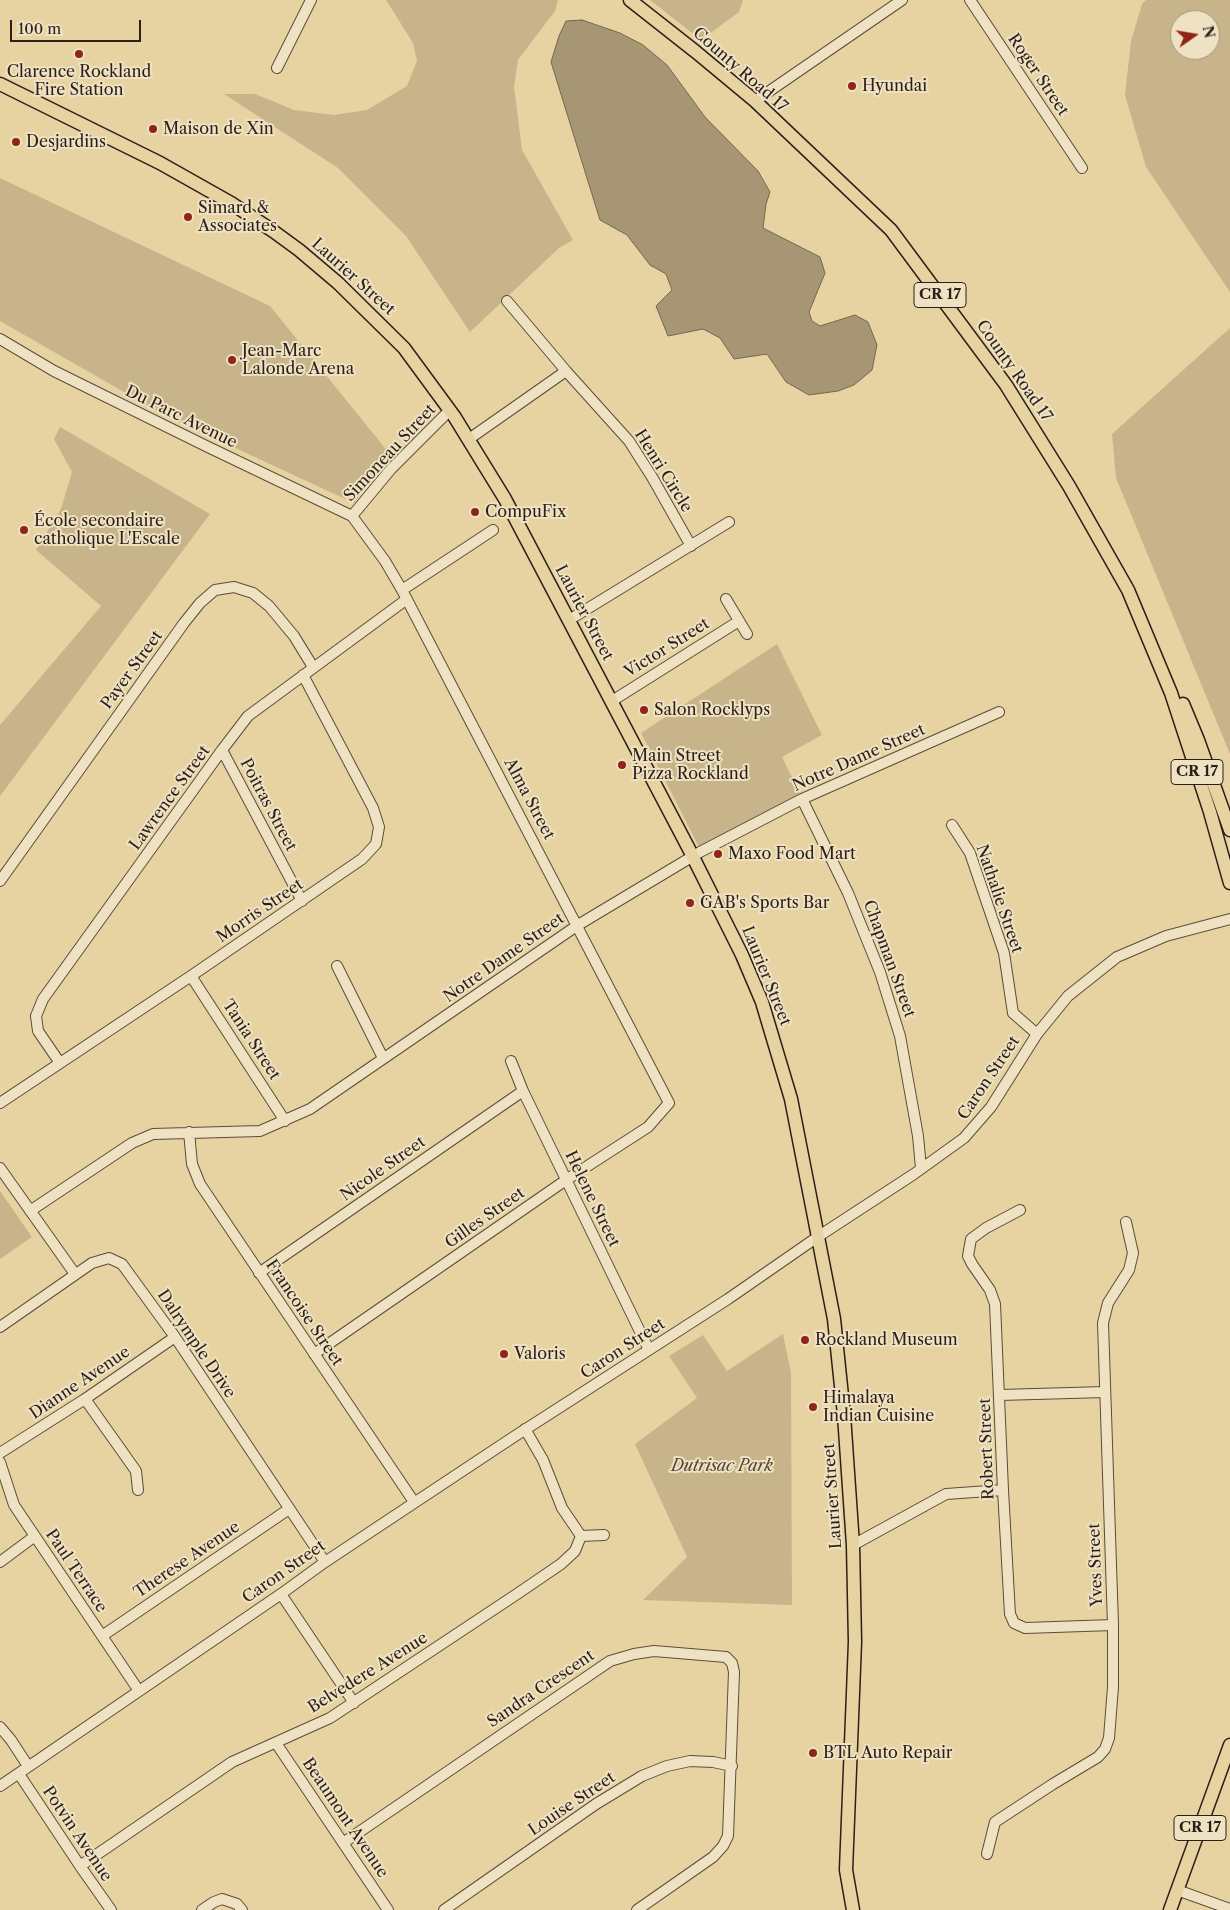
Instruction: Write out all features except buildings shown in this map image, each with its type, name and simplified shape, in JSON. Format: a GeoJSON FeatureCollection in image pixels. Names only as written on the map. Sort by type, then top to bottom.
{"type":"FeatureCollection","features":[{"type":"Feature","properties":{"kind":"main road","name":"County Road 17"},"geometry":{"type":"LineString","coordinates":[[630,0],[755,101],[891,230],[1006,386],[1069,486],[1128,590],[1171,693],[1210,812],[1230,883]]}},
{"type":"Feature","properties":{"kind":"main road","name":"Laurier Street"},"geometry":{"type":"LineString","coordinates":[[0,84],[160,162],[231,203],[286,239],[338,283],[393,336],[417,364],[450,410],[506,499],[693,856],[742,955],[762,1002],[792,1099],[832,1307],[838,1357],[853,1545],[855,1642],[846,1870],[853,1910]]}},
{"type":"Feature","properties":{"kind":"main road","name":"County Road 17"},"geometry":{"type":"LineString","coordinates":[[1160,663],[1177,690],[1198,740],[1230,830]]}},
{"type":"Feature","properties":{"kind":"main road","name":"CR 17"},"geometry":{"type":"LineString","coordinates":[[1170,1910],[1230,1745]]}},
{"type":"Feature","properties":{"kind":"street"},"geometry":{"type":"LineString","coordinates":[[277,68],[311,0]]}},
{"type":"Feature","properties":{"kind":"street"},"geometry":{"type":"LineString","coordinates":[[755,101],[902,0]]}},
{"type":"Feature","properties":{"kind":"street","name":"Roger Street"},"geometry":{"type":"LineString","coordinates":[[970,0],[1082,168]]}},
{"type":"Feature","properties":{"kind":"street","name":"Henri Circle"},"geometry":{"type":"LineString","coordinates":[[507,301],[629,442],[652,477],[691,546]]}},
{"type":"Feature","properties":{"kind":"street","name":"Du Parc Avenue"},"geometry":{"type":"LineString","coordinates":[[0,339],[54,370],[352,516]]}},
{"type":"Feature","properties":{"kind":"street"},"geometry":{"type":"LineString","coordinates":[[469,439],[566,371]]}},
{"type":"Feature","properties":{"kind":"street","name":"Simoneau Street"},"geometry":{"type":"LineString","coordinates":[[352,516],[391,469],[450,410]]}},
{"type":"Feature","properties":{"kind":"street","name":"Alma Street"},"geometry":{"type":"LineString","coordinates":[[352,516],[386,561],[405,594],[669,1103]]}},
{"type":"Feature","properties":{"kind":"street"},"geometry":{"type":"LineString","coordinates":[[569,620],[729,522]]}},
{"type":"Feature","properties":{"kind":"street","name":"Lawrence Street"},"geometry":{"type":"LineString","coordinates":[[60,1063],[38,1031],[36,1016],[43,999],[248,716],[405,594],[492,530]]}},
{"type":"Feature","properties":{"kind":"street","name":"Payer Street"},"geometry":{"type":"LineString","coordinates":[[0,881],[184,623],[200,603],[216,590],[234,587],[253,593],[269,606],[294,636],[313,667]]}},
{"type":"Feature","properties":{"kind":"street"},"geometry":{"type":"LineString","coordinates":[[726,598],[747,634]]}},
{"type":"Feature","properties":{"kind":"street","name":"Victor Street"},"geometry":{"type":"LineString","coordinates":[[612,701],[739,620]]}},
{"type":"Feature","properties":{"kind":"street","name":"Morris Street"},"geometry":{"type":"LineString","coordinates":[[0,1104],[302,901],[362,859],[376,844],[379,827],[373,808],[303,675]]}},
{"type":"Feature","properties":{"kind":"street","name":"Notre Dame Street"},"geometry":{"type":"LineString","coordinates":[[30,1211],[132,1143],[153,1134],[260,1131],[310,1109],[481,994],[578,925],[693,856],[802,799],[1000,712]]}},
{"type":"Feature","properties":{"kind":"street","name":"Poitras Street"},"geometry":{"type":"LineString","coordinates":[[222,750],[302,901]]}},
{"type":"Feature","properties":{"kind":"street","name":"Chapman Street"},"geometry":{"type":"LineString","coordinates":[[802,799],[848,893],[880,972],[900,1036],[918,1136],[921,1168]]}},
{"type":"Feature","properties":{"kind":"street","name":"Nathalie Street"},"geometry":{"type":"LineString","coordinates":[[952,825],[970,853],[1004,953],[1013,1012],[1037,1034]]}},
{"type":"Feature","properties":{"kind":"street","name":"Caron Street"},"geometry":{"type":"LineString","coordinates":[[0,1786],[281,1594],[324,1562],[525,1429],[649,1350],[964,1138],[991,1107],[1037,1034],[1068,996],[1117,957],[1166,936],[1230,918]]}},
{"type":"Feature","properties":{"kind":"street"},"geometry":{"type":"LineString","coordinates":[[337,966],[384,1058]]}},
{"type":"Feature","properties":{"kind":"street","name":"Tania Street"},"geometry":{"type":"LineString","coordinates":[[191,976],[285,1121]]}},
{"type":"Feature","properties":{"kind":"street","name":"Helene Street"},"geometry":{"type":"LineString","coordinates":[[511,1061],[523,1090],[649,1350]]}},
{"type":"Feature","properties":{"kind":"street","name":"Nicole Street"},"geometry":{"type":"LineString","coordinates":[[259,1272],[523,1090]]}},
{"type":"Feature","properties":{"kind":"street","name":"Gilles Street"},"geometry":{"type":"LineString","coordinates":[[314,1354],[566,1180],[648,1127],[669,1103]]}},
{"type":"Feature","properties":{"kind":"street","name":"Francoise Street"},"geometry":{"type":"LineString","coordinates":[[189,1132],[192,1164],[200,1184],[414,1502]]}},
{"type":"Feature","properties":{"kind":"street"},"geometry":{"type":"LineString","coordinates":[[0,1168],[75,1274]]}},
{"type":"Feature","properties":{"kind":"street","name":"Robert Street"},"geometry":{"type":"LineString","coordinates":[[1020,1210],[986,1228],[971,1239],[968,1256],[990,1290],[995,1304],[1000,1395],[1002,1490],[1010,1614],[1014,1623],[1026,1628],[1113,1625]]}},
{"type":"Feature","properties":{"kind":"street","name":"Yves Street"},"geometry":{"type":"LineString","coordinates":[[987,1854],[995,1822],[1053,1784],[1098,1758],[1109,1738],[1114,1687],[1103,1323],[1108,1303],[1129,1270],[1133,1253],[1126,1222]]}},
{"type":"Feature","properties":{"kind":"street","name":"Dalrymple Drive"},"geometry":{"type":"LineString","coordinates":[[0,1327],[92,1263],[109,1258],[122,1264],[175,1337],[324,1562]]}},
{"type":"Feature","properties":{"kind":"street","name":"Dianne Avenue"},"geometry":{"type":"LineString","coordinates":[[0,1453],[175,1337]]}},
{"type":"Feature","properties":{"kind":"street"},"geometry":{"type":"LineString","coordinates":[[1000,1395],[1105,1392]]}},
{"type":"Feature","properties":{"kind":"street"},"geometry":{"type":"LineString","coordinates":[[85,1398],[136,1471],[138,1490]]}},
{"type":"Feature","properties":{"kind":"street"},"geometry":{"type":"LineString","coordinates":[[525,1429],[544,1460],[562,1508],[581,1536],[604,1535]]}},
{"type":"Feature","properties":{"kind":"street","name":"Paul Terrace"},"geometry":{"type":"LineString","coordinates":[[0,1462],[14,1505],[139,1691]]}},
{"type":"Feature","properties":{"kind":"street"},"geometry":{"type":"LineString","coordinates":[[853,1545],[946,1494],[1002,1490]]}},
{"type":"Feature","properties":{"kind":"street","name":"Therese Avenue"},"geometry":{"type":"LineString","coordinates":[[102,1636],[289,1509]]}},
{"type":"Feature","properties":{"kind":"street"},"geometry":{"type":"LineString","coordinates":[[0,1562],[35,1536]]}},
{"type":"Feature","properties":{"kind":"street","name":"Belvedere Avenue"},"geometry":{"type":"LineString","coordinates":[[80,1866],[232,1762],[330,1718],[354,1703],[562,1564],[575,1551],[581,1536]]}},
{"type":"Feature","properties":{"kind":"street"},"geometry":{"type":"LineString","coordinates":[[281,1594],[354,1703]]}},
{"type":"Feature","properties":{"kind":"street","name":"Sandra Crescent"},"geometry":{"type":"LineString","coordinates":[[343,1843],[610,1661],[634,1654],[654,1652],[726,1657],[732,1663],[734,1672],[728,1836],[723,1846],[713,1857],[637,1910]]}},
{"type":"Feature","properties":{"kind":"street"},"geometry":{"type":"LineString","coordinates":[[0,1727],[28,1766]]}},
{"type":"Feature","properties":{"kind":"street","name":"Beaumont Avenue"},"geometry":{"type":"LineString","coordinates":[[276,1743],[388,1910]]}},
{"type":"Feature","properties":{"kind":"street","name":"Louise Street"},"geometry":{"type":"LineString","coordinates":[[444,1910],[596,1804],[642,1776],[667,1766],[690,1761],[713,1762],[732,1766]]}},
{"type":"Feature","properties":{"kind":"street","name":"Potvin Avenue"},"geometry":{"type":"LineString","coordinates":[[19,1774],[111,1910]]}},
{"type":"Feature","properties":{"kind":"street"},"geometry":{"type":"LineString","coordinates":[[1177,1890],[1230,1909]]}},
{"type":"Feature","properties":{"kind":"street"},"geometry":{"type":"LineString","coordinates":[[202,1910],[222,1899],[237,1904],[242,1910]]}},
{"type":"Feature","properties":{"kind":"green space"},"geometry":{"type":"Polygon","coordinates":[[[386,0],[558,0],[555,11],[518,60],[514,87],[522,150],[573,240],[559,248],[470,332],[406,236],[338,168],[224,94],[255,94],[294,110],[334,115],[367,110],[407,86],[417,61],[413,43],[386,0]]]}},
{"type":"Feature","properties":{"kind":"green space"},"geometry":{"type":"Polygon","coordinates":[[[650,0],[743,0],[739,12],[701,40],[650,0]]]}},
{"type":"Feature","properties":{"kind":"green space"},"geometry":{"type":"Polygon","coordinates":[[[1146,0],[1230,0],[1230,292],[1146,167],[1125,95],[1131,41],[1142,4],[1146,0]]]}},
{"type":"Feature","properties":{"kind":"green space"},"geometry":{"type":"Polygon","coordinates":[[[0,178],[270,306],[389,453],[354,503],[164,415],[0,321],[0,178]]]}},
{"type":"Feature","properties":{"kind":"green space"},"geometry":{"type":"Polygon","coordinates":[[[1230,328],[1230,754],[1116,478],[1112,434],[1230,328]]]}},
{"type":"Feature","properties":{"kind":"green space"},"geometry":{"type":"Polygon","coordinates":[[[60,427],[210,514],[0,796],[0,725],[101,606],[36,550],[61,509],[72,472],[54,439],[60,427]]]}},
{"type":"Feature","properties":{"kind":"green space"},"geometry":{"type":"Polygon","coordinates":[[[777,644],[822,735],[782,757],[800,794],[699,847],[641,733],[777,644]]]}},
{"type":"Feature","properties":{"kind":"green space"},"geometry":{"type":"Polygon","coordinates":[[[0,1191],[32,1237],[0,1259],[0,1191]]]}},
{"type":"Feature","properties":{"kind":"green space","name":"Dutrisac Park"},"geometry":{"type":"Polygon","coordinates":[[[783,1334],[791,1373],[792,1605],[643,1600],[687,1557],[635,1444],[697,1398],[669,1356],[703,1335],[727,1371],[783,1334]]]}},
{"type":"Feature","properties":{"kind":"shaded area"},"geometry":{"type":"Polygon","coordinates":[[[582,20],[620,33],[643,45],[667,65],[705,117],[758,171],[770,192],[766,204],[763,228],[820,257],[825,273],[809,312],[812,321],[820,326],[855,315],[868,322],[877,345],[872,370],[854,385],[838,391],[809,395],[786,382],[767,354],[734,359],[720,338],[703,329],[668,336],[656,306],[672,290],[666,274],[650,265],[627,235],[600,220],[551,62],[566,21],[582,20]]]}},
{"type":"Feature","properties":{"kind":"place","name":"Clarence Rockland Fire Station"},"geometry":{"type":"Point","coordinates":[79,54]}},
{"type":"Feature","properties":{"kind":"place","name":"Hyundai"},"geometry":{"type":"Point","coordinates":[852,86]}},
{"type":"Feature","properties":{"kind":"place","name":"Maison de Xin"},"geometry":{"type":"Point","coordinates":[153,129]}},
{"type":"Feature","properties":{"kind":"place","name":"Desjardins"},"geometry":{"type":"Point","coordinates":[16,142]}},
{"type":"Feature","properties":{"kind":"place","name":"Simard & Associates"},"geometry":{"type":"Point","coordinates":[188,217]}},
{"type":"Feature","properties":{"kind":"place","name":"Jean-Marc Lalonde Arena"},"geometry":{"type":"Point","coordinates":[232,360]}},
{"type":"Feature","properties":{"kind":"place","name":"CompuFix"},"geometry":{"type":"Point","coordinates":[475,512]}},
{"type":"Feature","properties":{"kind":"place","name":"École secondaire catholique L'Escale"},"geometry":{"type":"Point","coordinates":[24,530]}},
{"type":"Feature","properties":{"kind":"place","name":"Salon Rocklyps"},"geometry":{"type":"Point","coordinates":[644,710]}},
{"type":"Feature","properties":{"kind":"place","name":"Main Street Pizza Rockland"},"geometry":{"type":"Point","coordinates":[622,765]}},
{"type":"Feature","properties":{"kind":"place","name":"Maxo Food Mart"},"geometry":{"type":"Point","coordinates":[718,854]}},
{"type":"Feature","properties":{"kind":"place","name":"GAB's Sports Bar"},"geometry":{"type":"Point","coordinates":[690,903]}},
{"type":"Feature","properties":{"kind":"place","name":"Rockland Museum"},"geometry":{"type":"Point","coordinates":[805,1340]}},
{"type":"Feature","properties":{"kind":"place","name":"Valoris"},"geometry":{"type":"Point","coordinates":[504,1354]}},
{"type":"Feature","properties":{"kind":"place","name":"Himalaya Indian Cuisine"},"geometry":{"type":"Point","coordinates":[813,1407]}},
{"type":"Feature","properties":{"kind":"place","name":"BTL Auto Repair"},"geometry":{"type":"Point","coordinates":[813,1753]}}]}
